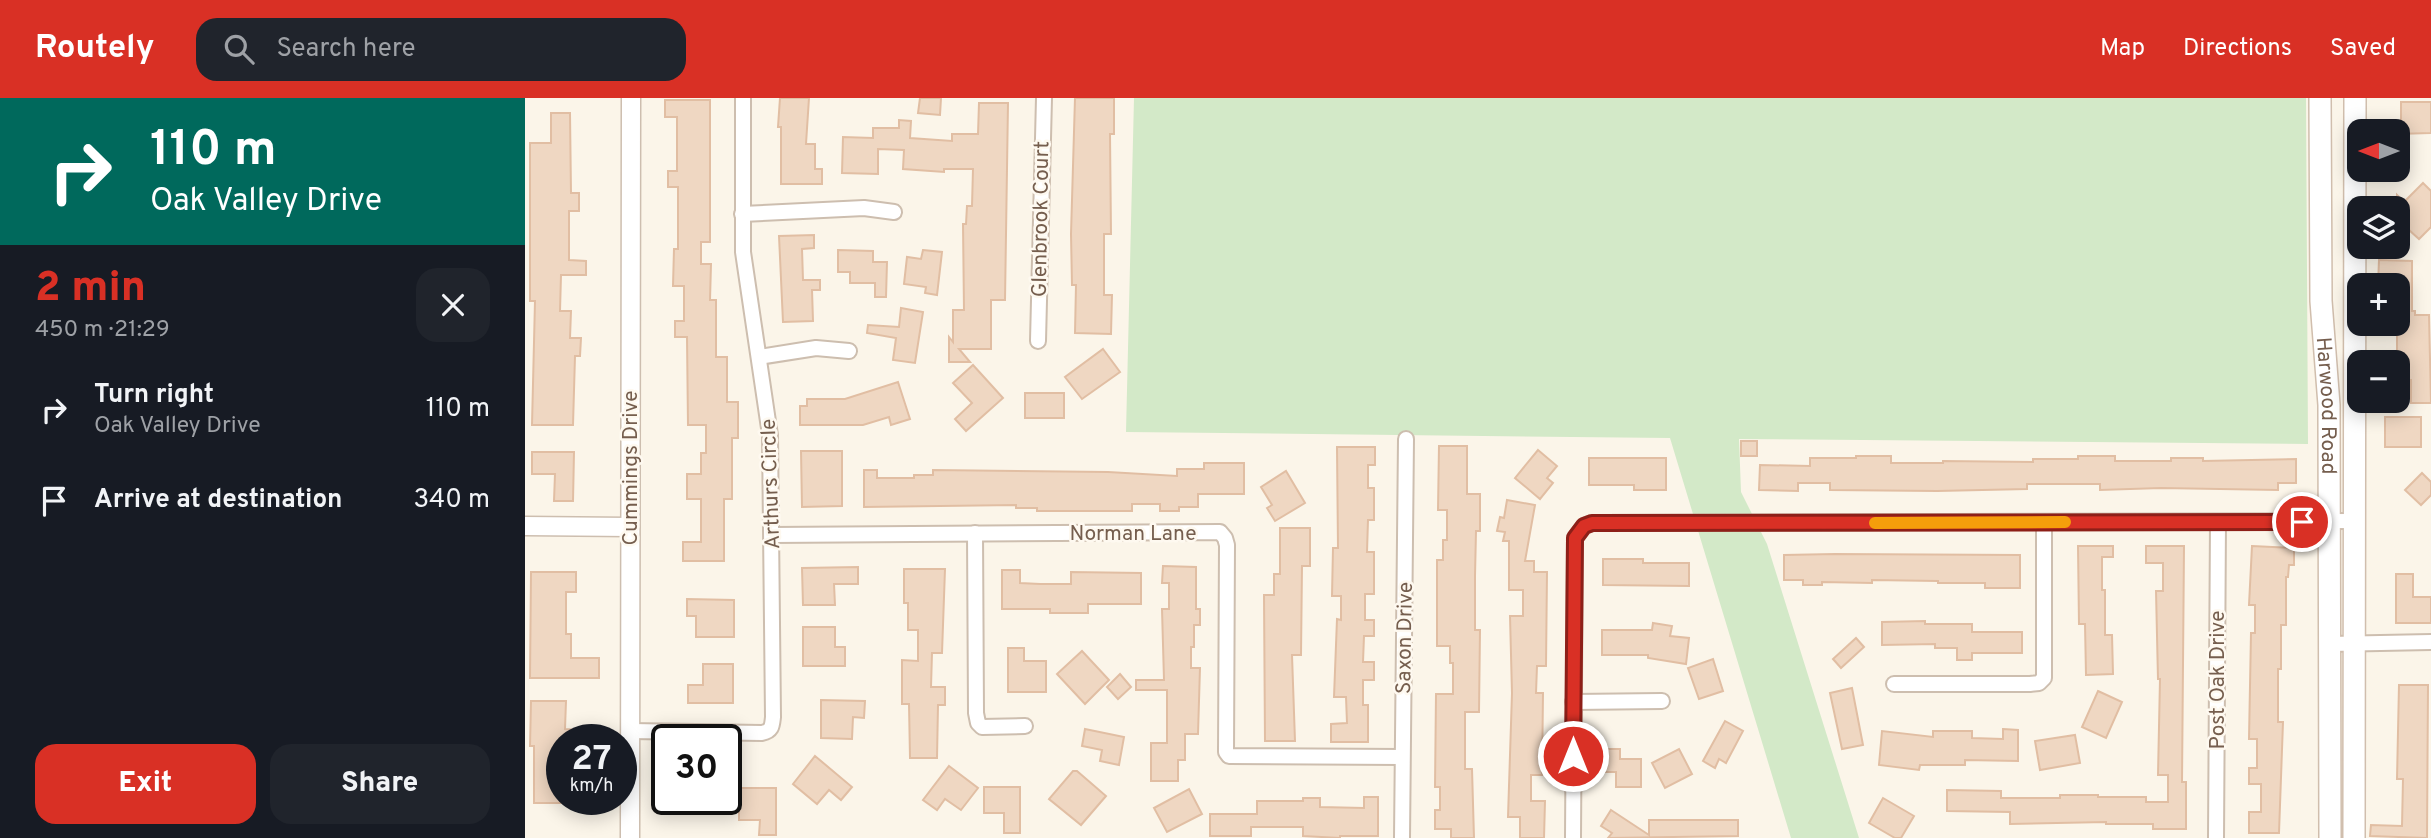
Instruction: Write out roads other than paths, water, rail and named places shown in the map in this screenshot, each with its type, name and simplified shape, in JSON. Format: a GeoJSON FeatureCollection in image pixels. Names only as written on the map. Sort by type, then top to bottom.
{"type":"FeatureCollection","features":[{"type":"Feature","properties":{"kind":"main road","name":"Harwood Road"},"geometry":{"type":"LineString","coordinates":[[2320,98],[2321,301],[2329,405],[2330,838]]}},
{"type":"Feature","properties":{"kind":"main road","name":"Harwood Road"},"geometry":{"type":"LineString","coordinates":[[2354,838],[2355,98]]}},
{"type":"Feature","properties":{"kind":"street","name":"Cummings Drive"},"geometry":{"type":"LineString","coordinates":[[630,724],[631,98]]}},
{"type":"Feature","properties":{"kind":"street","name":"Arthurs Circle"},"geometry":{"type":"LineString","coordinates":[[637,731],[762,733],[772,728],[770,435],[743,252],[743,98]]}},
{"type":"Feature","properties":{"kind":"street","name":"Glenbrook Court"},"geometry":{"type":"LineString","coordinates":[[1038,341],[1044,98]]}},
{"type":"Feature","properties":{"kind":"street"},"geometry":{"type":"LineString","coordinates":[[742,214],[864,208],[894,212]]}},
{"type":"Feature","properties":{"kind":"street"},"geometry":{"type":"LineString","coordinates":[[759,357],[816,348],[849,351]]}},
{"type":"Feature","properties":{"kind":"street","name":"Saxon Drive"},"geometry":{"type":"LineString","coordinates":[[1402,838],[1406,439]]}},
{"type":"Feature","properties":{"kind":"street"},"geometry":{"type":"LineString","coordinates":[[1573,838],[1575,538],[1584,526],[1592,523],[2354,521]]}},
{"type":"Feature","properties":{"kind":"street"},"geometry":{"type":"LineString","coordinates":[[1894,684],[2030,684],[2039,683],[2044,678],[2044,522]]}},
{"type":"Feature","properties":{"kind":"street","name":"Post Oak Drive"},"geometry":{"type":"LineString","coordinates":[[2216,838],[2218,522]]}},
{"type":"Feature","properties":{"kind":"street"},"geometry":{"type":"LineString","coordinates":[[525,526],[630,527]]}},
{"type":"Feature","properties":{"kind":"street"},"geometry":{"type":"LineString","coordinates":[[975,533],[978,723],[982,727],[1025,726]]}},
{"type":"Feature","properties":{"kind":"street","name":"Norman Lane"},"geometry":{"type":"LineString","coordinates":[[772,535],[1220,533],[1227,545],[1226,752],[1229,756],[1402,757]]}},
{"type":"Feature","properties":{"kind":"street"},"geometry":{"type":"LineString","coordinates":[[2330,644],[2431,642]]}},
{"type":"Feature","properties":{"kind":"street"},"geometry":{"type":"LineString","coordinates":[[1573,702],[1662,701]]}},
{"type":"Feature","properties":{"kind":"street","name":"Cummings Drive"},"geometry":{"type":"LineString","coordinates":[[630,815],[630,838]]}}]}
